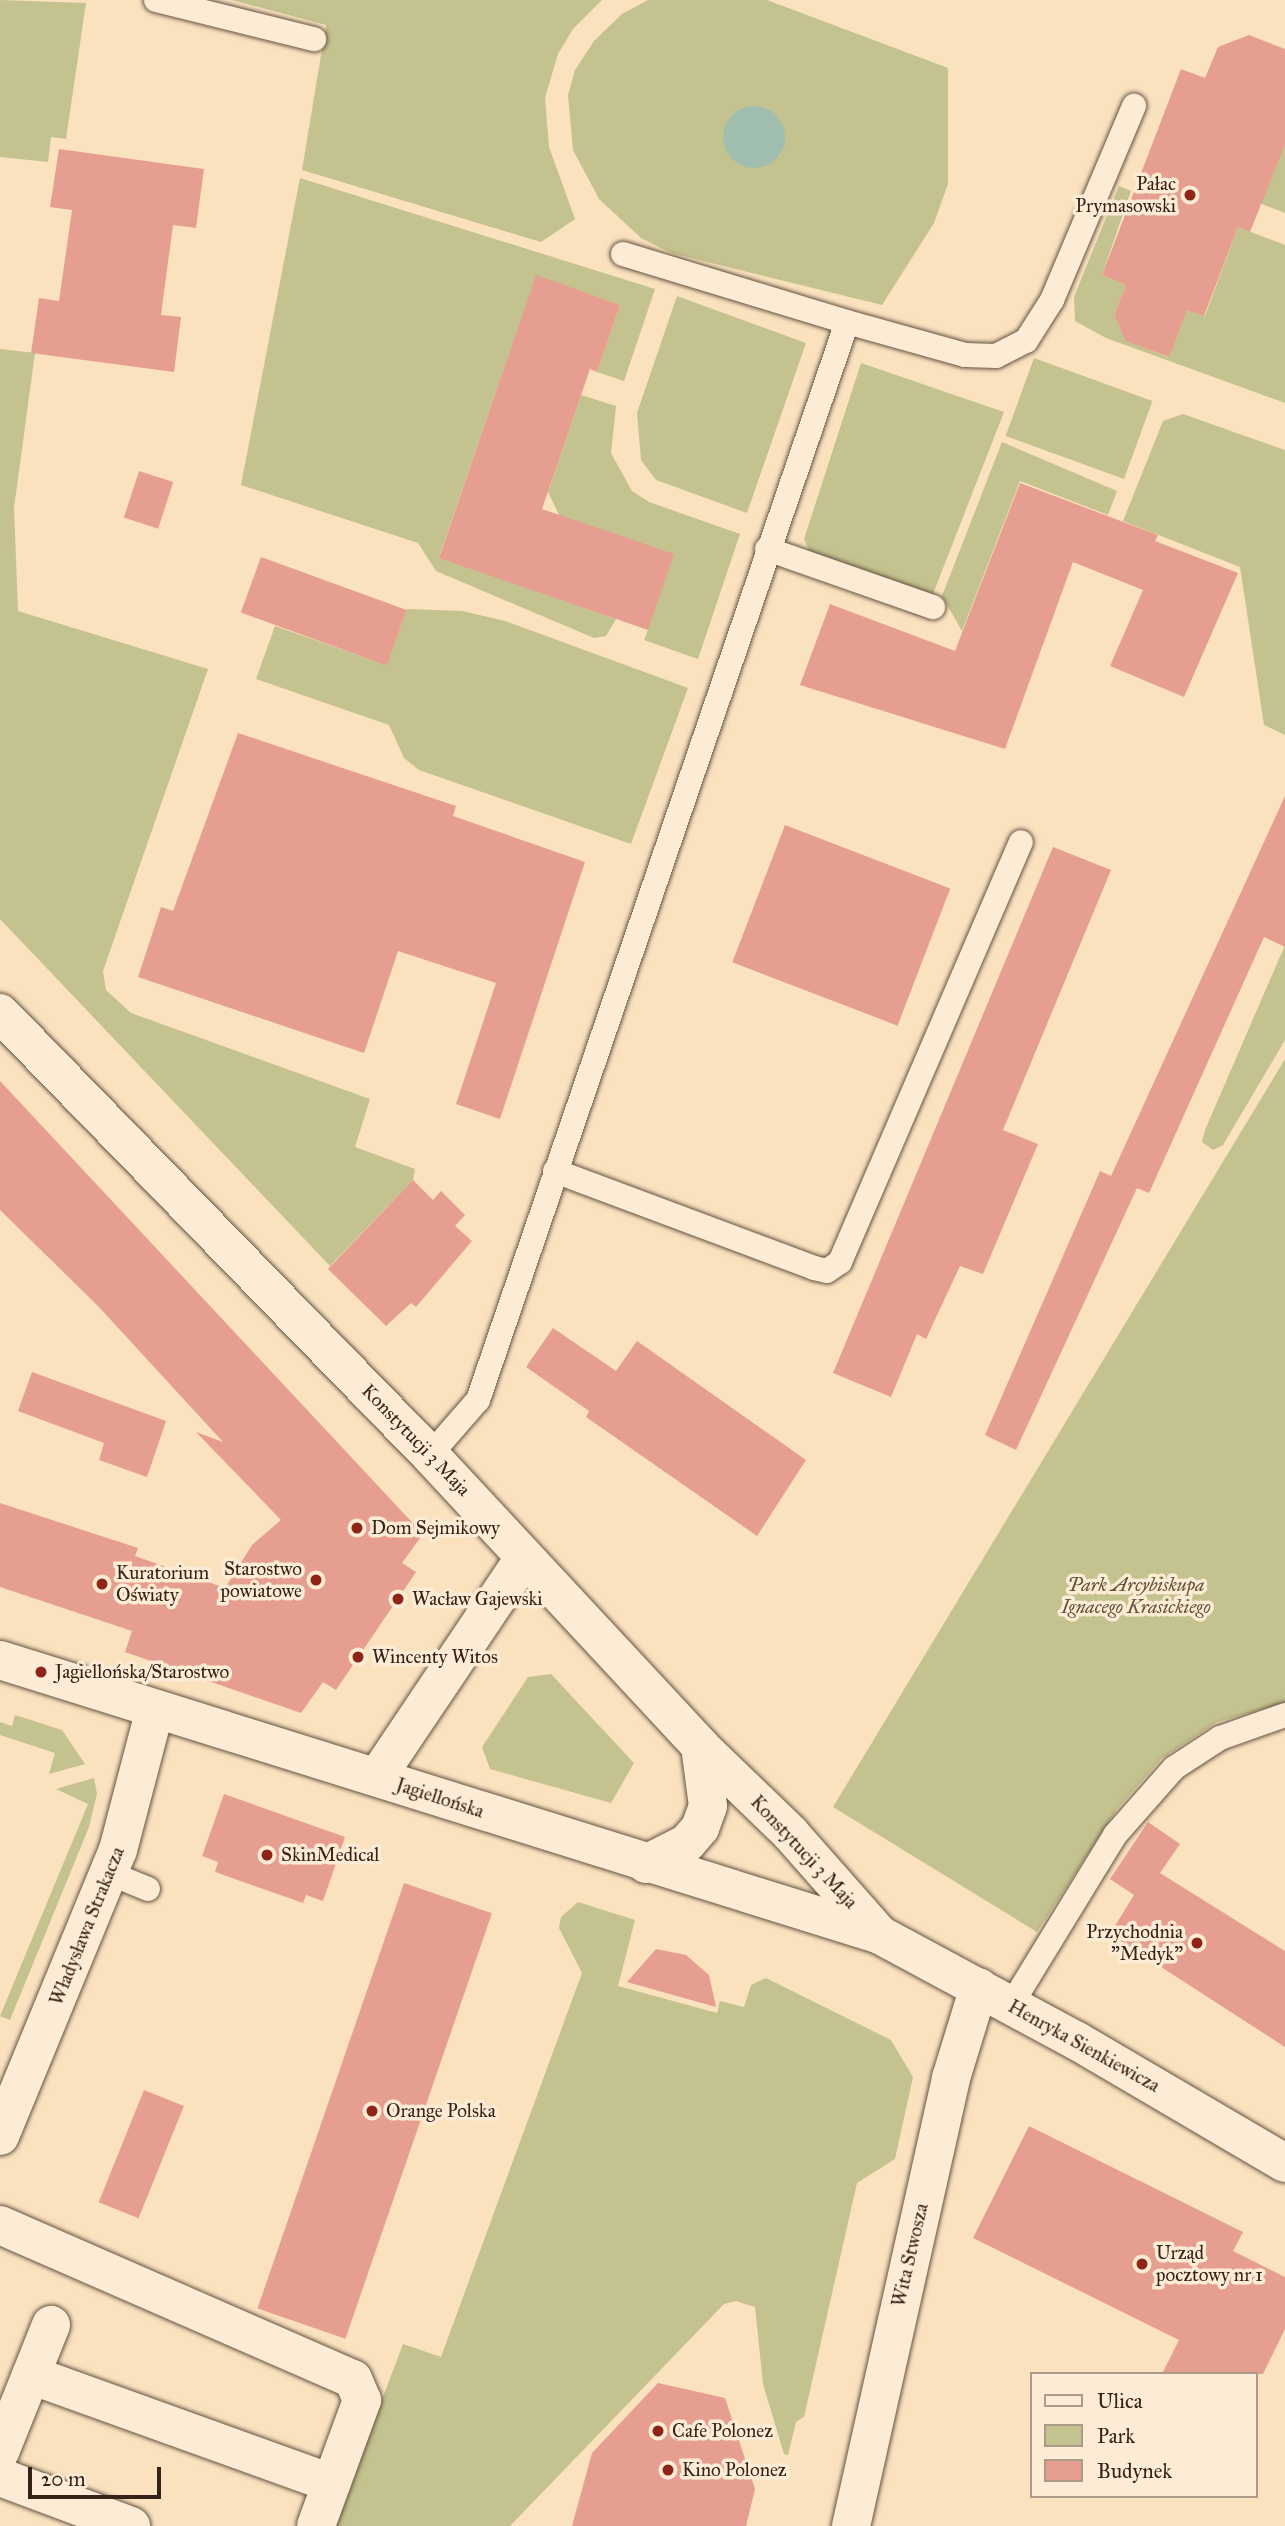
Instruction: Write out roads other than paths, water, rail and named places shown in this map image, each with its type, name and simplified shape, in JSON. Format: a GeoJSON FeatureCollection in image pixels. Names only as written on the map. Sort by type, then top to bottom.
{"type":"FeatureCollection","features":[{"type":"Feature","properties":{"kind":"street","name":"Konstytucji 3 Maja"},"geometry":{"type":"LineString","coordinates":[[9,1032],[430,1455],[701,1746],[790,1833],[880,1935]]}},
{"type":"Feature","properties":{"kind":"street"},"geometry":{"type":"LineString","coordinates":[[377,1777],[524,1558]]}},
{"type":"Feature","properties":{"kind":"street","name":"Jagiellońska"},"geometry":{"type":"LineString","coordinates":[[0,1660],[880,1935]]}},
{"type":"Feature","properties":{"kind":"street","name":"Władysława Strakacza"},"geometry":{"type":"LineString","coordinates":[[0,2136],[109,1873],[155,1709]]}},
{"type":"Feature","properties":{"kind":"street"},"geometry":{"type":"LineString","coordinates":[[646,1864],[687,1843],[700,1828],[708,1806],[701,1746]]}},
{"type":"Feature","properties":{"kind":"street","name":"Henryka Sienkiewicza"},"geometry":{"type":"LineString","coordinates":[[880,1935],[995,1996],[1285,2163]]}},
{"type":"Feature","properties":{"kind":"street","name":"Wita Stwosza"},"geometry":{"type":"LineString","coordinates":[[851,2526],[951,2078],[995,1996]]}},
{"type":"Feature","properties":{"kind":"street"},"geometry":{"type":"LineString","coordinates":[[0,2225],[353,2379],[362,2400],[316,2526]]}},
{"type":"Feature","properties":{"kind":"street"},"geometry":{"type":"LineString","coordinates":[[0,2452],[51,2325]]}},
{"type":"Feature","properties":{"kind":"street"},"geometry":{"type":"LineString","coordinates":[[31,2375],[331,2483]]}},
{"type":"Feature","properties":{"kind":"street"},"geometry":{"type":"LineString","coordinates":[[0,2477],[131,2526]]}},
{"type":"Feature","properties":{"kind":"lane"},"geometry":{"type":"LineString","coordinates":[[156,0],[314,39]]}},
{"type":"Feature","properties":{"kind":"lane"},"geometry":{"type":"LineString","coordinates":[[623,254],[965,355],[996,356],[1026,341],[1052,300],[1134,106]]}},
{"type":"Feature","properties":{"kind":"lane"},"geometry":{"type":"LineString","coordinates":[[430,1455],[478,1400],[767,549],[847,322]]}},
{"type":"Feature","properties":{"kind":"lane"},"geometry":{"type":"LineString","coordinates":[[767,549],[933,607]]}},
{"type":"Feature","properties":{"kind":"lane"},"geometry":{"type":"LineString","coordinates":[[555,1171],[814,1268],[827,1271],[840,1262],[1021,842]]}},
{"type":"Feature","properties":{"kind":"lane"},"geometry":{"type":"LineString","coordinates":[[995,1996],[1115,1835],[1174,1768],[1220,1738],[1285,1715]]}},
{"type":"Feature","properties":{"kind":"lane"},"geometry":{"type":"LineString","coordinates":[[109,1873],[148,1889]]}},
{"type":"Feature","properties":{"kind":"place","name":"Pałac Prymasowski"},"geometry":{"type":"Point","coordinates":[1190,195]}},
{"type":"Feature","properties":{"kind":"place","name":"Dom Sejmikowy"},"geometry":{"type":"Point","coordinates":[357,1528]}},
{"type":"Feature","properties":{"kind":"place","name":"Starostwo powiatowe"},"geometry":{"type":"Point","coordinates":[316,1580]}},
{"type":"Feature","properties":{"kind":"place","name":"Kuratorium Oświaty"},"geometry":{"type":"Point","coordinates":[102,1584]}},
{"type":"Feature","properties":{"kind":"place","name":"Wacław Gajewski"},"geometry":{"type":"Point","coordinates":[398,1599]}},
{"type":"Feature","properties":{"kind":"place","name":"Wincenty Witos"},"geometry":{"type":"Point","coordinates":[358,1657]}},
{"type":"Feature","properties":{"kind":"place","name":"Jagiellońska/Starostwo"},"geometry":{"type":"Point","coordinates":[41,1672]}},
{"type":"Feature","properties":{"kind":"place","name":"SkinMedical"},"geometry":{"type":"Point","coordinates":[267,1855]}},
{"type":"Feature","properties":{"kind":"place","name":"Przychodnia \"Medyk\""},"geometry":{"type":"Point","coordinates":[1197,1943]}},
{"type":"Feature","properties":{"kind":"place","name":"Orange Polska"},"geometry":{"type":"Point","coordinates":[372,2111]}},
{"type":"Feature","properties":{"kind":"place","name":"Urząd pocztowy nr 1"},"geometry":{"type":"Point","coordinates":[1142,2264]}},
{"type":"Feature","properties":{"kind":"place","name":"Cafe Polonez"},"geometry":{"type":"Point","coordinates":[658,2431]}},
{"type":"Feature","properties":{"kind":"place","name":"Kino Polonez"},"geometry":{"type":"Point","coordinates":[668,2470]}},
{"type":"Feature","properties":{"kind":"park label","name":"Park Arcybiskupa Ignacego Krasickiego"},"geometry":{"type":"Point","coordinates":[1136,1596]}}]}
